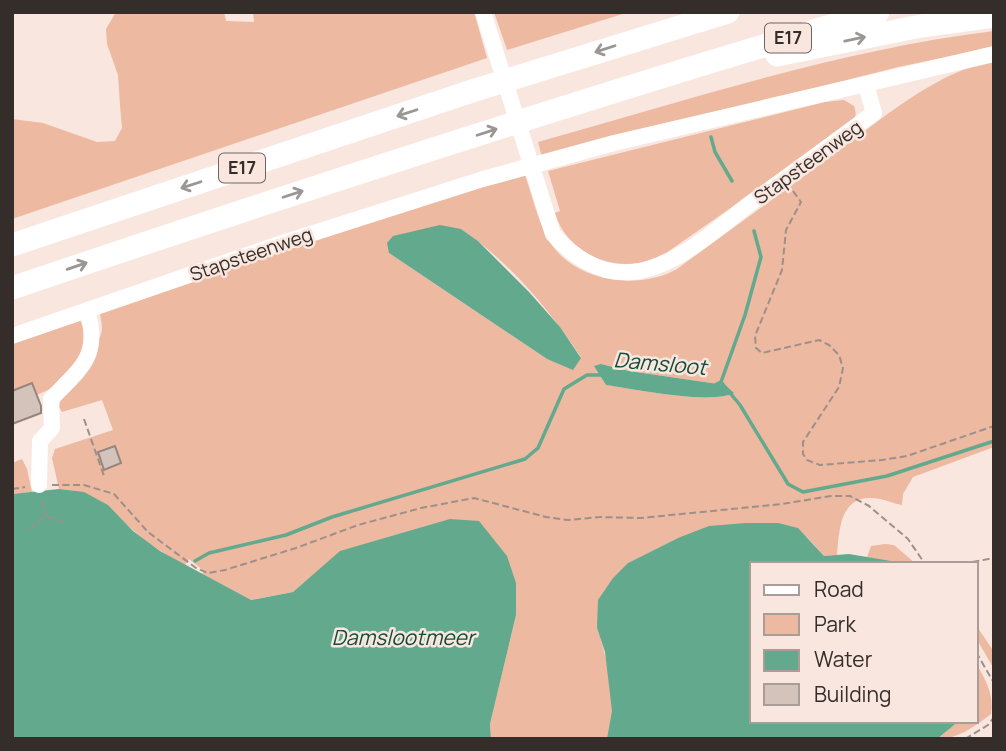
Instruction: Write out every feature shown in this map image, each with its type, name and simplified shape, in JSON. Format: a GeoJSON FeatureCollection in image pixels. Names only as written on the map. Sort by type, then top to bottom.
{"type":"FeatureCollection","features":[{"type":"Feature","properties":{"kind":"highway"},"geometry":{"type":"LineString","coordinates":[[670,29],[699,12]]}},
{"type":"Feature","properties":{"kind":"highway","name":"E17"},"geometry":{"type":"LineString","coordinates":[[12,245],[472,91],[728,12]]}},
{"type":"Feature","properties":{"kind":"highway","name":"E17"},"geometry":{"type":"LineString","coordinates":[[12,288],[398,160],[698,65],[878,12]]}},
{"type":"Feature","properties":{"kind":"highway"},"geometry":{"type":"LineString","coordinates":[[698,65],[789,54],[881,34],[994,16]]}},
{"type":"Feature","properties":{"kind":"street","name":"Stapsteenweg"},"geometry":{"type":"LineString","coordinates":[[12,336],[282,243],[483,179],[614,143],[866,85],[874,113],[692,246],[665,262],[634,272],[611,271],[586,263],[567,250],[553,234],[547,213],[483,12]]}},
{"type":"Feature","properties":{"kind":"street"},"geometry":{"type":"LineString","coordinates":[[866,85],[994,54]]}},
{"type":"Feature","properties":{"kind":"street"},"geometry":{"type":"LineString","coordinates":[[39,485],[40,441],[52,428],[51,399],[80,370],[90,352],[93,330],[88,310]]}},
{"type":"Feature","properties":{"kind":"path"},"geometry":{"type":"LineString","coordinates":[[785,179],[801,202],[786,230],[782,270],[755,336],[756,348],[762,353],[819,340],[839,355],[843,368],[839,387],[803,442],[803,454],[807,460],[820,465],[907,456],[994,426]]}},
{"type":"Feature","properties":{"kind":"path"},"geometry":{"type":"LineString","coordinates":[[84,419],[104,476]]}},
{"type":"Feature","properties":{"kind":"path"},"geometry":{"type":"LineString","coordinates":[[12,489],[39,485],[84,485],[114,494],[148,532],[208,573],[296,548],[358,525],[421,508],[474,498],[568,520],[600,517],[641,518],[850,496],[869,506],[908,539],[924,562]]}},
{"type":"Feature","properties":{"kind":"path"},"geometry":{"type":"LineString","coordinates":[[39,485],[46,516]]}},
{"type":"Feature","properties":{"kind":"path"},"geometry":{"type":"LineString","coordinates":[[46,516],[65,522]]}},
{"type":"Feature","properties":{"kind":"path"},"geometry":{"type":"LineString","coordinates":[[30,529],[46,516]]}},
{"type":"Feature","properties":{"kind":"path"},"geometry":{"type":"LineString","coordinates":[[973,562],[994,558]]}},
{"type":"Feature","properties":{"kind":"path"},"geometry":{"type":"LineString","coordinates":[[978,655],[994,683]]}},
{"type":"Feature","properties":{"kind":"path"},"geometry":{"type":"LineString","coordinates":[[965,739],[988,725],[994,717]]}},
{"type":"Feature","properties":{"kind":"green space"},"geometry":{"type":"Polygon","coordinates":[[[116,12],[224,12],[226,21],[254,22],[253,12],[474,12],[487,58],[12,219],[12,119],[43,123],[97,142],[115,141],[122,128],[118,75],[107,44],[106,29],[116,12]]]}},
{"type":"Feature","properties":{"kind":"green space"},"geometry":{"type":"Polygon","coordinates":[[[494,12],[629,12],[507,50],[494,12]]]}},
{"type":"Feature","properties":{"kind":"green space"},"geometry":{"type":"Polygon","coordinates":[[[994,31],[994,47],[898,67],[542,157],[538,142],[821,63],[878,50],[994,31]]]}},
{"type":"Feature","properties":{"kind":"green space"},"geometry":{"type":"Polygon","coordinates":[[[994,62],[994,447],[913,477],[903,494],[902,505],[873,498],[852,504],[842,519],[837,555],[824,556],[807,537],[678,538],[628,563],[597,628],[611,684],[612,714],[607,739],[491,739],[490,724],[516,615],[341,551],[293,592],[250,600],[202,574],[204,571],[189,559],[185,565],[158,550],[102,502],[85,494],[59,489],[52,458],[55,449],[113,430],[102,400],[62,412],[59,407],[61,398],[101,334],[100,311],[525,175],[547,237],[571,264],[587,273],[624,281],[661,276],[677,269],[889,113],[931,86],[973,66],[994,62]],[[461,229],[389,253],[547,359],[573,369],[581,357],[542,304],[496,256],[461,229]],[[601,364],[601,374],[606,385],[690,397],[733,393],[725,385],[629,371],[601,364]]]}},
{"type":"Feature","properties":{"kind":"green space"},"geometry":{"type":"Polygon","coordinates":[[[844,100],[855,109],[854,121],[850,125],[666,253],[642,262],[625,264],[599,259],[576,246],[560,225],[555,213],[560,211],[548,171],[825,102],[844,100]]]}},
{"type":"Feature","properties":{"kind":"green space"},"geometry":{"type":"Polygon","coordinates":[[[80,320],[86,334],[83,355],[52,388],[37,395],[32,383],[12,391],[12,343],[80,320]]]}},
{"type":"Feature","properties":{"kind":"green space"},"geometry":{"type":"Polygon","coordinates":[[[22,459],[32,492],[12,494],[12,463],[22,459]]]}},
{"type":"Feature","properties":{"kind":"green space"},"geometry":{"type":"Polygon","coordinates":[[[894,545],[914,562],[888,562],[867,557],[871,546],[894,545]]]}},
{"type":"Feature","properties":{"kind":"green space"},"geometry":{"type":"Polygon","coordinates":[[[978,628],[994,652],[994,669],[978,641],[978,628]]]}},
{"type":"Feature","properties":{"kind":"green space"},"geometry":{"type":"Polygon","coordinates":[[[978,667],[990,694],[991,714],[972,728],[959,735],[937,739],[957,723],[978,723],[978,667]]]}},
{"type":"Feature","properties":{"kind":"water"},"geometry":{"type":"Polygon","coordinates":[[[440,225],[461,229],[478,241],[529,292],[560,327],[581,358],[573,370],[547,359],[389,253],[387,243],[393,236],[440,225]]]}},
{"type":"Feature","properties":{"kind":"water"},"geometry":{"type":"Polygon","coordinates":[[[601,364],[629,371],[725,385],[734,393],[690,397],[606,385],[594,366],[601,364]]]}},
{"type":"Feature","properties":{"kind":"water","name":"Damslootmeer"},"geometry":{"type":"Polygon","coordinates":[[[59,489],[84,492],[108,505],[133,531],[160,551],[251,600],[293,592],[340,551],[450,519],[479,521],[507,556],[516,583],[516,615],[490,724],[491,739],[12,739],[12,494],[59,489]]]}},
{"type":"Feature","properties":{"kind":"water"},"geometry":{"type":"Polygon","coordinates":[[[778,523],[798,528],[824,556],[849,554],[893,562],[750,562],[750,723],[957,723],[937,739],[607,739],[612,711],[605,652],[597,628],[598,600],[613,578],[628,563],[709,526],[778,523]]]}},
{"type":"Feature","properties":{"kind":"building"},"geometry":{"type":"Polygon","coordinates":[[[32,383],[41,413],[12,424],[12,391],[32,383]]]}},
{"type":"Feature","properties":{"kind":"building"},"geometry":{"type":"Polygon","coordinates":[[[115,446],[121,463],[104,470],[98,452],[115,446]]]}},
{"type":"Feature","properties":{"kind":"waterway"},"geometry":{"type":"LineString","coordinates":[[711,137],[715,152],[732,181]]}},
{"type":"Feature","properties":{"kind":"waterway"},"geometry":{"type":"LineString","coordinates":[[721,382],[745,315],[761,257],[754,231]]}},
{"type":"Feature","properties":{"kind":"waterway","name":"Damsloot"},"geometry":{"type":"LineString","coordinates":[[195,561],[209,553],[286,535],[332,517],[525,459],[538,448],[564,389],[587,375],[603,375]]}},
{"type":"Feature","properties":{"kind":"waterway","name":"Damsloot"},"geometry":{"type":"LineString","coordinates":[[711,387],[721,382],[740,405],[788,484],[803,492],[887,476],[994,441]]}}]}
